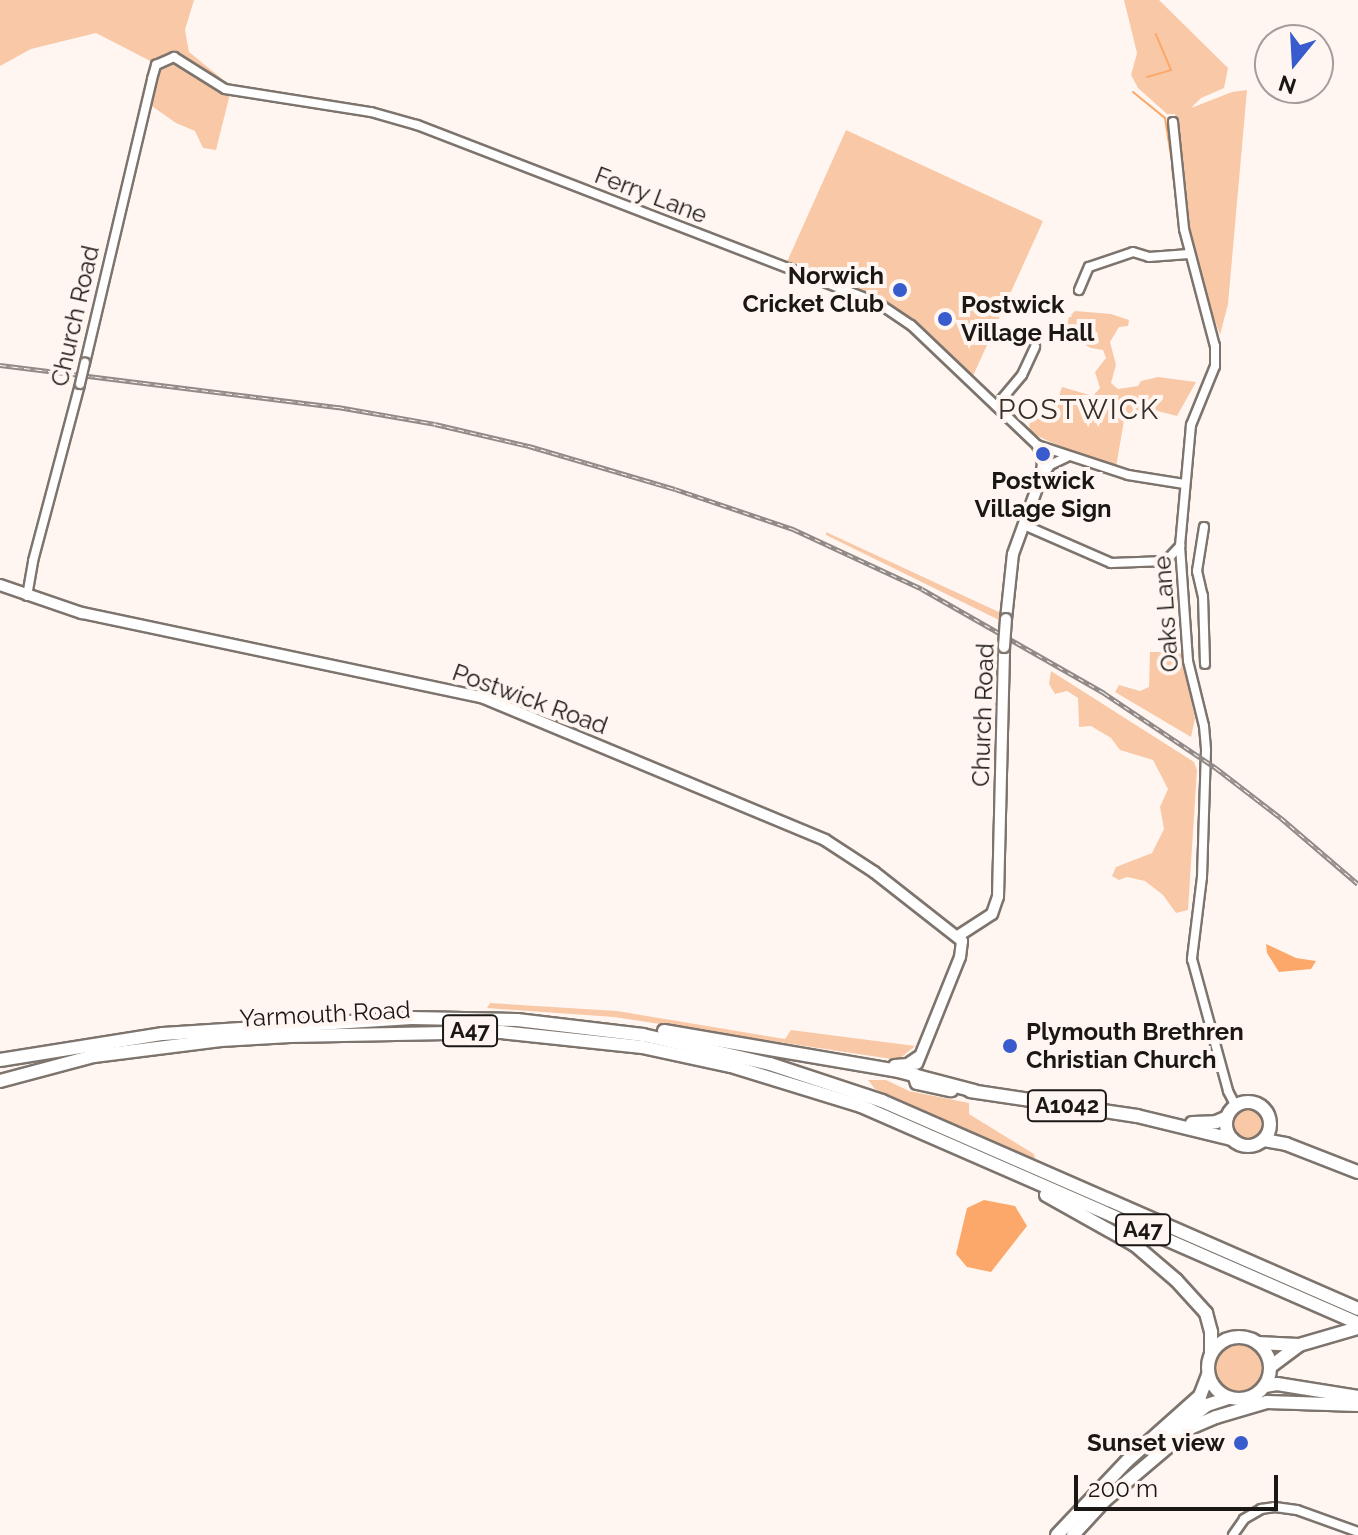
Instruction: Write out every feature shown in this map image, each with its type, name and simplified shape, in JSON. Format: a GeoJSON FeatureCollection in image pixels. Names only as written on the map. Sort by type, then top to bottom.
{"type":"FeatureCollection","features":[{"type":"Feature","properties":{"kind":"highway","name":"Yarmouth Road"},"geometry":{"type":"LineString","coordinates":[[0,1060],[163,1034],[293,1024],[462,1018],[572,1025]]}},
{"type":"Feature","properties":{"kind":"highway","name":"A47"},"geometry":{"type":"LineString","coordinates":[[572,1025],[651,1029],[914,1074]]}},
{"type":"Feature","properties":{"kind":"highway","name":"A47"},"geometry":{"type":"LineString","coordinates":[[572,1025],[724,1052],[815,1077],[882,1101],[1358,1309]]}},
{"type":"Feature","properties":{"kind":"highway","name":"Yarmouth Road"},"geometry":{"type":"LineString","coordinates":[[0,1081],[94,1056],[221,1040],[368,1032],[501,1032],[627,1045],[731,1066],[824,1093],[929,1134]]}},
{"type":"Feature","properties":{"kind":"highway","name":"A47"},"geometry":{"type":"LineString","coordinates":[[868,1065],[904,1066],[920,1055]]}},
{"type":"Feature","properties":{"kind":"highway","name":"A1042"},"geometry":{"type":"LineString","coordinates":[[974,1091],[914,1074],[915,1081],[921,1084],[1153,1119],[1202,1123],[1227,1117]]}},
{"type":"Feature","properties":{"kind":"highway"},"geometry":{"type":"LineString","coordinates":[[1306,1151],[1271,1121],[1259,1104],[1251,1101],[1235,1105],[1227,1117],[1232,1139],[1245,1146],[1264,1140],[1306,1151],[1358,1172]]}},
{"type":"Feature","properties":{"kind":"highway","name":"A1042"},"geometry":{"type":"LineString","coordinates":[[1153,1119],[1232,1139]]}},
{"type":"Feature","properties":{"kind":"highway"},"geometry":{"type":"LineString","coordinates":[[1264,1140],[1271,1121]]}},
{"type":"Feature","properties":{"kind":"highway","name":"A47"},"geometry":{"type":"LineString","coordinates":[[929,1134],[1358,1326]]}},
{"type":"Feature","properties":{"kind":"highway","name":"A47"},"geometry":{"type":"LineString","coordinates":[[929,1134],[1107,1228],[1156,1261],[1206,1313],[1211,1332],[1211,1352]]}},
{"type":"Feature","properties":{"kind":"highway"},"geometry":{"type":"LineString","coordinates":[[1057,1535],[1127,1461],[1200,1396],[1208,1375],[1211,1352],[1234,1337],[1258,1343],[1299,1345],[1358,1326]]}},
{"type":"Feature","properties":{"kind":"highway"},"geometry":{"type":"LineString","coordinates":[[1258,1343],[1267,1354],[1270,1367],[1265,1386]]}},
{"type":"Feature","properties":{"kind":"highway"},"geometry":{"type":"LineString","coordinates":[[1270,1367],[1299,1345]]}},
{"type":"Feature","properties":{"kind":"highway"},"geometry":{"type":"LineString","coordinates":[[1208,1375],[1219,1393],[1229,1398]]}},
{"type":"Feature","properties":{"kind":"highway"},"geometry":{"type":"LineString","coordinates":[[1073,1535],[1132,1470],[1197,1411],[1229,1398],[1249,1398],[1265,1386],[1277,1384],[1358,1397]]}},
{"type":"Feature","properties":{"kind":"highway"},"geometry":{"type":"LineString","coordinates":[[1103,1502],[1190,1428],[1216,1417],[1267,1402],[1358,1405]]}},
{"type":"Feature","properties":{"kind":"street","name":"Church Road"},"geometry":{"type":"LineString","coordinates":[[27,596],[152,79],[156,65],[174,57]]}},
{"type":"Feature","properties":{"kind":"street","name":"Ferry Lane"},"geometry":{"type":"LineString","coordinates":[[174,57],[225,89],[371,112],[417,125],[864,297],[911,325],[1037,445]]}},
{"type":"Feature","properties":{"kind":"street","name":"Oaks Lane"},"geometry":{"type":"LineString","coordinates":[[1173,122],[1189,254],[1215,346],[1215,366],[1192,415],[1180,546],[1184,627],[1206,750],[1202,877],[1192,959],[1228,1091],[1235,1105]]}},
{"type":"Feature","properties":{"kind":"street"},"geometry":{"type":"LineString","coordinates":[[1079,290],[1089,267],[1133,252],[1149,257],[1189,254]]}},
{"type":"Feature","properties":{"kind":"street"},"geometry":{"type":"LineString","coordinates":[[996,406],[1022,375],[1035,347]]}},
{"type":"Feature","properties":{"kind":"street"},"geometry":{"type":"LineString","coordinates":[[1037,445],[1128,475],[1184,484]]}},
{"type":"Feature","properties":{"kind":"street"},"geometry":{"type":"LineString","coordinates":[[1037,445],[1042,463],[1040,480]]}},
{"type":"Feature","properties":{"kind":"street"},"geometry":{"type":"LineString","coordinates":[[1040,480],[1050,465],[1067,457]]}},
{"type":"Feature","properties":{"kind":"street","name":"Church Road"},"geometry":{"type":"LineString","coordinates":[[958,936],[992,914],[998,897],[1008,578],[1040,480]]}},
{"type":"Feature","properties":{"kind":"street"},"geometry":{"type":"LineString","coordinates":[[1024,525],[1101,561],[1166,561],[1181,566]]}},
{"type":"Feature","properties":{"kind":"street"},"geometry":{"type":"LineString","coordinates":[[1204,527],[1197,571],[1203,596],[1205,664]]}},
{"type":"Feature","properties":{"kind":"street"},"geometry":{"type":"LineString","coordinates":[[1166,561],[1180,546]]}},
{"type":"Feature","properties":{"kind":"street","name":"Postwick Road"},"geometry":{"type":"LineString","coordinates":[[0,585],[82,613],[484,698],[825,840],[874,872],[958,936]]}},
{"type":"Feature","properties":{"kind":"street"},"geometry":{"type":"LineString","coordinates":[[1184,627],[1202,627]]}},
{"type":"Feature","properties":{"kind":"street"},"geometry":{"type":"LineString","coordinates":[[914,1074],[960,957],[962,941],[958,936]]}},
{"type":"Feature","properties":{"kind":"street"},"geometry":{"type":"LineString","coordinates":[[920,1055],[924,1069],[931,1077]]}},
{"type":"Feature","properties":{"kind":"street"},"geometry":{"type":"LineString","coordinates":[[1233,1535],[1255,1512],[1281,1507],[1358,1532]]}},
{"type":"Feature","properties":{"kind":"shaded area"},"geometry":{"type":"Polygon","coordinates":[[[0,0],[194,0],[185,30],[189,52],[221,78],[230,94],[216,150],[203,148],[195,131],[176,123],[146,102],[156,64],[96,33],[31,49],[0,66],[0,0]]]}},
{"type":"Feature","properties":{"kind":"shaded area"},"geometry":{"type":"Polygon","coordinates":[[[1124,0],[1159,0],[1228,68],[1224,88],[1201,98],[1191,108],[1232,92],[1247,90],[1228,304],[1220,335],[1192,258],[1175,114],[1167,114],[1138,88],[1131,75],[1137,53],[1124,0]]]}},
{"type":"Feature","properties":{"kind":"shaded area"},"geometry":{"type":"Polygon","coordinates":[[[846,130],[1043,221],[973,376],[904,316],[786,264],[846,130]]]}},
{"type":"Feature","properties":{"kind":"shaded area"},"geometry":{"type":"Polygon","coordinates":[[[1075,311],[1111,314],[1129,320],[1128,326],[1119,327],[1110,342],[1116,365],[1111,383],[1118,389],[1138,386],[1141,381],[1158,377],[1196,382],[1177,416],[1142,407],[1138,416],[1125,415],[1116,467],[1083,457],[1031,433],[1029,425],[1039,400],[1058,399],[1062,387],[1093,396],[1100,388],[1095,372],[1106,358],[1103,350],[1091,348],[1078,341],[1074,334],[1065,333],[1069,317],[1075,311]]]}},
{"type":"Feature","properties":{"kind":"shaded area"},"geometry":{"type":"Polygon","coordinates":[[[826,532],[1001,613],[1001,621],[826,535],[826,532]]]}},
{"type":"Feature","properties":{"kind":"shaded area"},"geometry":{"type":"Polygon","coordinates":[[[1150,652],[1179,652],[1182,656],[1195,719],[1191,737],[1115,692],[1119,685],[1140,691],[1149,687],[1150,652]]]}},
{"type":"Feature","properties":{"kind":"shaded area"},"geometry":{"type":"Polygon","coordinates":[[[1051,671],[1194,762],[1197,770],[1188,910],[1176,913],[1163,895],[1145,881],[1127,877],[1119,880],[1112,876],[1116,867],[1152,853],[1164,829],[1160,807],[1168,789],[1153,760],[1120,750],[1111,738],[1091,726],[1079,727],[1078,698],[1067,691],[1055,694],[1049,684],[1051,671]]]}},
{"type":"Feature","properties":{"kind":"shaded area"},"geometry":{"type":"Polygon","coordinates":[[[1266,944],[1296,958],[1316,961],[1311,969],[1279,972],[1267,953],[1266,944]]]}},
{"type":"Feature","properties":{"kind":"shaded area"},"geometry":{"type":"Polygon","coordinates":[[[490,1003],[617,1011],[785,1039],[791,1030],[915,1046],[898,1060],[614,1017],[487,1008],[490,1003]]]}},
{"type":"Feature","properties":{"kind":"shaded area"},"geometry":{"type":"Polygon","coordinates":[[[868,1080],[886,1080],[909,1091],[969,1103],[969,1114],[1034,1154],[1035,1159],[875,1089],[868,1080]]]}},
{"type":"Feature","properties":{"kind":"shaded area"},"geometry":{"type":"Polygon","coordinates":[[[1249,1105],[1261,1110],[1266,1122],[1261,1134],[1249,1139],[1237,1134],[1232,1122],[1237,1110],[1249,1105]]]}},
{"type":"Feature","properties":{"kind":"shaded area"},"geometry":{"type":"Polygon","coordinates":[[[984,1200],[1015,1206],[1027,1226],[991,1272],[967,1267],[956,1254],[967,1208],[984,1200]]]}},
{"type":"Feature","properties":{"kind":"shaded area"},"geometry":{"type":"Polygon","coordinates":[[[1238,1342],[1256,1350],[1264,1368],[1256,1386],[1238,1394],[1220,1386],[1212,1368],[1220,1350],[1238,1342]]]}},
{"type":"Feature","properties":{"kind":"waterway"},"geometry":{"type":"LineString","coordinates":[[1147,77],[1171,70],[1156,34]]}},
{"type":"Feature","properties":{"kind":"waterway"},"geometry":{"type":"LineString","coordinates":[[1133,92],[1165,118],[1171,157]]}},
{"type":"Feature","properties":{"kind":"waterway"},"geometry":{"type":"LineString","coordinates":[[1172,168],[1179,217]]}},
{"type":"Feature","properties":{"kind":"railway"},"geometry":{"type":"LineString","coordinates":[[0,365],[338,407],[435,424],[529,446],[675,489],[793,529],[922,589],[1104,693],[1216,768],[1358,884]]}},
{"type":"Feature","properties":{"kind":"place","name":"Norwich Cricket Club"},"geometry":{"type":"Point","coordinates":[900,290]}},
{"type":"Feature","properties":{"kind":"place","name":"Postwick Village Hall"},"geometry":{"type":"Point","coordinates":[945,319]}},
{"type":"Feature","properties":{"kind":"place","name":"Postwick Village Sign"},"geometry":{"type":"Point","coordinates":[1043,454]}},
{"type":"Feature","properties":{"kind":"place","name":"Plymouth Brethren Christian Church"},"geometry":{"type":"Point","coordinates":[1010,1046]}},
{"type":"Feature","properties":{"kind":"place","name":"Sunset view"},"geometry":{"type":"Point","coordinates":[1241,1443]}},
{"type":"Feature","properties":{"kind":"district","name":"POSTWICK"},"geometry":{"type":"Point","coordinates":[1079,410]}}]}
